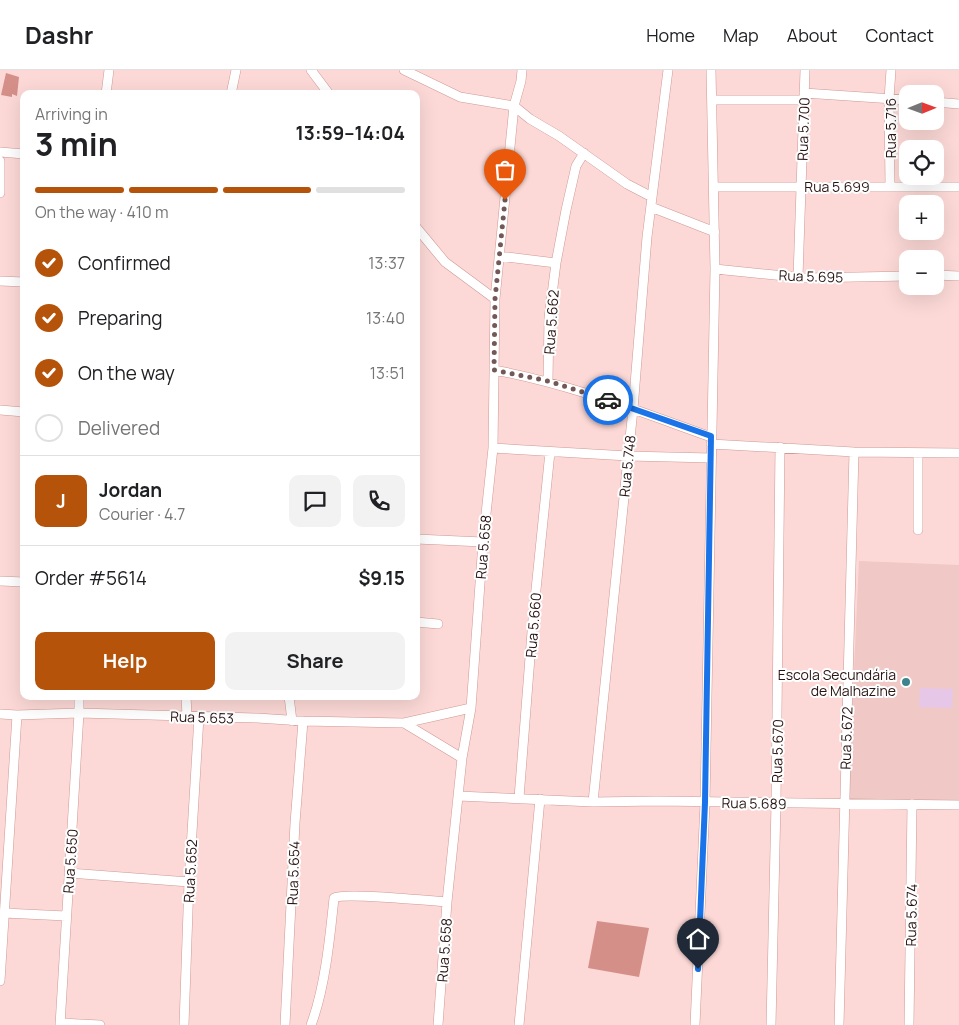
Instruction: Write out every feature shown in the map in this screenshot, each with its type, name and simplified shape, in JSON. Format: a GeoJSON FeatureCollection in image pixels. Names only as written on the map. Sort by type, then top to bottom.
{"type":"FeatureCollection","features":[{"type":"Feature","properties":{"kind":"street"},"geometry":{"type":"LineString","coordinates":[[106,90],[109,70]]}},
{"type":"Feature","properties":{"kind":"street"},"geometry":{"type":"LineString","coordinates":[[232,90],[236,70]]}},
{"type":"Feature","properties":{"kind":"street"},"geometry":{"type":"LineString","coordinates":[[311,70],[326,90]]}},
{"type":"Feature","properties":{"kind":"street"},"geometry":{"type":"LineString","coordinates":[[404,70],[460,97],[514,106],[530,119],[584,153],[652,202],[715,232]]}},
{"type":"Feature","properties":{"kind":"street","name":"Rua 5.658"},"geometry":{"type":"LineString","coordinates":[[438,1025],[447,902],[462,758],[470,708],[483,542],[493,448],[495,299],[514,106],[522,70]]}},
{"type":"Feature","properties":{"kind":"street","name":"Rua 5.748"},"geometry":{"type":"LineString","coordinates":[[593,802],[652,202],[668,70]]}},
{"type":"Feature","properties":{"kind":"street"},"geometry":{"type":"LineString","coordinates":[[695,1025],[705,802],[715,269],[711,70]]}},
{"type":"Feature","properties":{"kind":"street","name":"Rua 5.700"},"geometry":{"type":"LineString","coordinates":[[798,277],[804,70]]}},
{"type":"Feature","properties":{"kind":"street","name":"Rua 5.716"},"geometry":{"type":"LineString","coordinates":[[890,187],[898,99],[892,70]]}},
{"type":"Feature","properties":{"kind":"street"},"geometry":{"type":"LineString","coordinates":[[713,100],[804,96],[898,99]]}},
{"type":"Feature","properties":{"kind":"street"},"geometry":{"type":"LineString","coordinates":[[944,103],[959,104]]}},
{"type":"Feature","properties":{"kind":"street"},"geometry":{"type":"LineString","coordinates":[[0,152],[20,154]]}},
{"type":"Feature","properties":{"kind":"street","name":"Rua 5.662"},"geometry":{"type":"LineString","coordinates":[[548,381],[549,318],[556,263],[576,166],[584,153]]}},
{"type":"Feature","properties":{"kind":"street"},"geometry":{"type":"LineString","coordinates":[[0,161],[0,193]]}},
{"type":"Feature","properties":{"kind":"street","name":"Rua 5.699"},"geometry":{"type":"LineString","coordinates":[[714,187],[959,187]]}},
{"type":"Feature","properties":{"kind":"street"},"geometry":{"type":"LineString","coordinates":[[420,232],[445,262],[495,299]]}},
{"type":"Feature","properties":{"kind":"street"},"geometry":{"type":"LineString","coordinates":[[499,256],[556,263]]}},
{"type":"Feature","properties":{"kind":"street","name":"Rua 5.695"},"geometry":{"type":"LineString","coordinates":[[715,269],[798,277],[899,276]]}},
{"type":"Feature","properties":{"kind":"street"},"geometry":{"type":"LineString","coordinates":[[944,276],[959,276]]}},
{"type":"Feature","properties":{"kind":"street"},"geometry":{"type":"LineString","coordinates":[[0,281],[20,282]]}},
{"type":"Feature","properties":{"kind":"street"},"geometry":{"type":"LineString","coordinates":[[494,370],[548,381],[633,409],[711,440],[854,452],[959,453]]}},
{"type":"Feature","properties":{"kind":"street"},"geometry":{"type":"LineString","coordinates":[[0,410],[20,412]]}},
{"type":"Feature","properties":{"kind":"street","name":"Rua 5.670"},"geometry":{"type":"LineString","coordinates":[[771,1025],[776,803],[780,447]]}},
{"type":"Feature","properties":{"kind":"street"},"geometry":{"type":"LineString","coordinates":[[493,448],[628,456],[711,458]]}},
{"type":"Feature","properties":{"kind":"street","name":"Rua 5.660"},"geometry":{"type":"LineString","coordinates":[[519,798],[533,619],[550,452]]}},
{"type":"Feature","properties":{"kind":"street","name":"Rua 5.672"},"geometry":{"type":"LineString","coordinates":[[839,1025],[854,452]]}},
{"type":"Feature","properties":{"kind":"street"},"geometry":{"type":"LineString","coordinates":[[918,454],[918,530]]}},
{"type":"Feature","properties":{"kind":"street"},"geometry":{"type":"LineString","coordinates":[[420,539],[483,542]]}},
{"type":"Feature","properties":{"kind":"street"},"geometry":{"type":"LineString","coordinates":[[0,581],[20,582]]}},
{"type":"Feature","properties":{"kind":"street"},"geometry":{"type":"LineString","coordinates":[[420,622],[438,624]]}},
{"type":"Feature","properties":{"kind":"street","name":"Rua 5.650"},"geometry":{"type":"LineString","coordinates":[[60,1024],[79,700]]}},
{"type":"Feature","properties":{"kind":"street"},"geometry":{"type":"LineString","coordinates":[[186,700],[186,716]]}},
{"type":"Feature","properties":{"kind":"street"},"geometry":{"type":"LineString","coordinates":[[289,700],[292,721]]}},
{"type":"Feature","properties":{"kind":"street","name":"Rua 5.653"},"geometry":{"type":"LineString","coordinates":[[0,714],[79,713],[404,723],[470,708]]}},
{"type":"Feature","properties":{"kind":"street"},"geometry":{"type":"LineString","coordinates":[[0,981],[4,913],[4,833],[17,715]]}},
{"type":"Feature","properties":{"kind":"street","name":"Rua 5.652"},"geometry":{"type":"LineString","coordinates":[[184,1025],[189,882],[199,717]]}},
{"type":"Feature","properties":{"kind":"street","name":"Rua 5.654"},"geometry":{"type":"LineString","coordinates":[[285,1025],[295,823],[303,721]]}},
{"type":"Feature","properties":{"kind":"street","name":"Rua 5.653"},"geometry":{"type":"LineString","coordinates":[[404,723],[462,758]]}},
{"type":"Feature","properties":{"kind":"street","name":"Rua 5.689"},"geometry":{"type":"LineString","coordinates":[[458,796],[593,802],[959,805]]}},
{"type":"Feature","properties":{"kind":"street"},"geometry":{"type":"LineString","coordinates":[[519,1025],[540,799]]}},
{"type":"Feature","properties":{"kind":"street","name":"Rua 5.674"},"geometry":{"type":"LineString","coordinates":[[909,1025],[912,804]]}},
{"type":"Feature","properties":{"kind":"street"},"geometry":{"type":"LineString","coordinates":[[68,873],[189,882]]}},
{"type":"Feature","properties":{"kind":"street"},"geometry":{"type":"LineString","coordinates":[[311,1025],[316,1014],[328,948],[334,898],[338,895],[447,902]]}},
{"type":"Feature","properties":{"kind":"street"},"geometry":{"type":"LineString","coordinates":[[4,913],[66,916]]}},
{"type":"Feature","properties":{"kind":"street"},"geometry":{"type":"LineString","coordinates":[[60,1024],[100,1025]]}},
{"type":"Feature","properties":{"kind":"shaded area","name":"Escola Secundária de Malhazine"},"geometry":{"type":"Polygon","coordinates":[[[859,561],[959,565],[959,802],[848,799],[859,561]]]}},
{"type":"Feature","properties":{"kind":"shaded area"},"geometry":{"type":"Polygon","coordinates":[[[920,688],[953,689],[952,708],[919,707],[920,688]]]}},
{"type":"Feature","properties":{"kind":"building"},"geometry":{"type":"Polygon","coordinates":[[[6,73],[19,77],[17,96],[12,94],[12,97],[1,95],[6,73]]]}},
{"type":"Feature","properties":{"kind":"building"},"geometry":{"type":"Polygon","coordinates":[[[597,921],[649,928],[639,977],[588,968],[597,921]]]}},
{"type":"Feature","properties":{"kind":"way so far"},"geometry":{"type":"LineString","coordinates":[[505,200],[495,299],[494,370],[548,381],[608,400]]}},
{"type":"Feature","properties":{"kind":"place","name":"Escola Secundária de Malhazine"},"geometry":{"type":"Point","coordinates":[906,682]}},
{"type":"Feature","properties":{"kind":"route"},"geometry":{"type":"LineString","coordinates":[[608,400],[711,436],[705,802],[698,969]]}}]}
